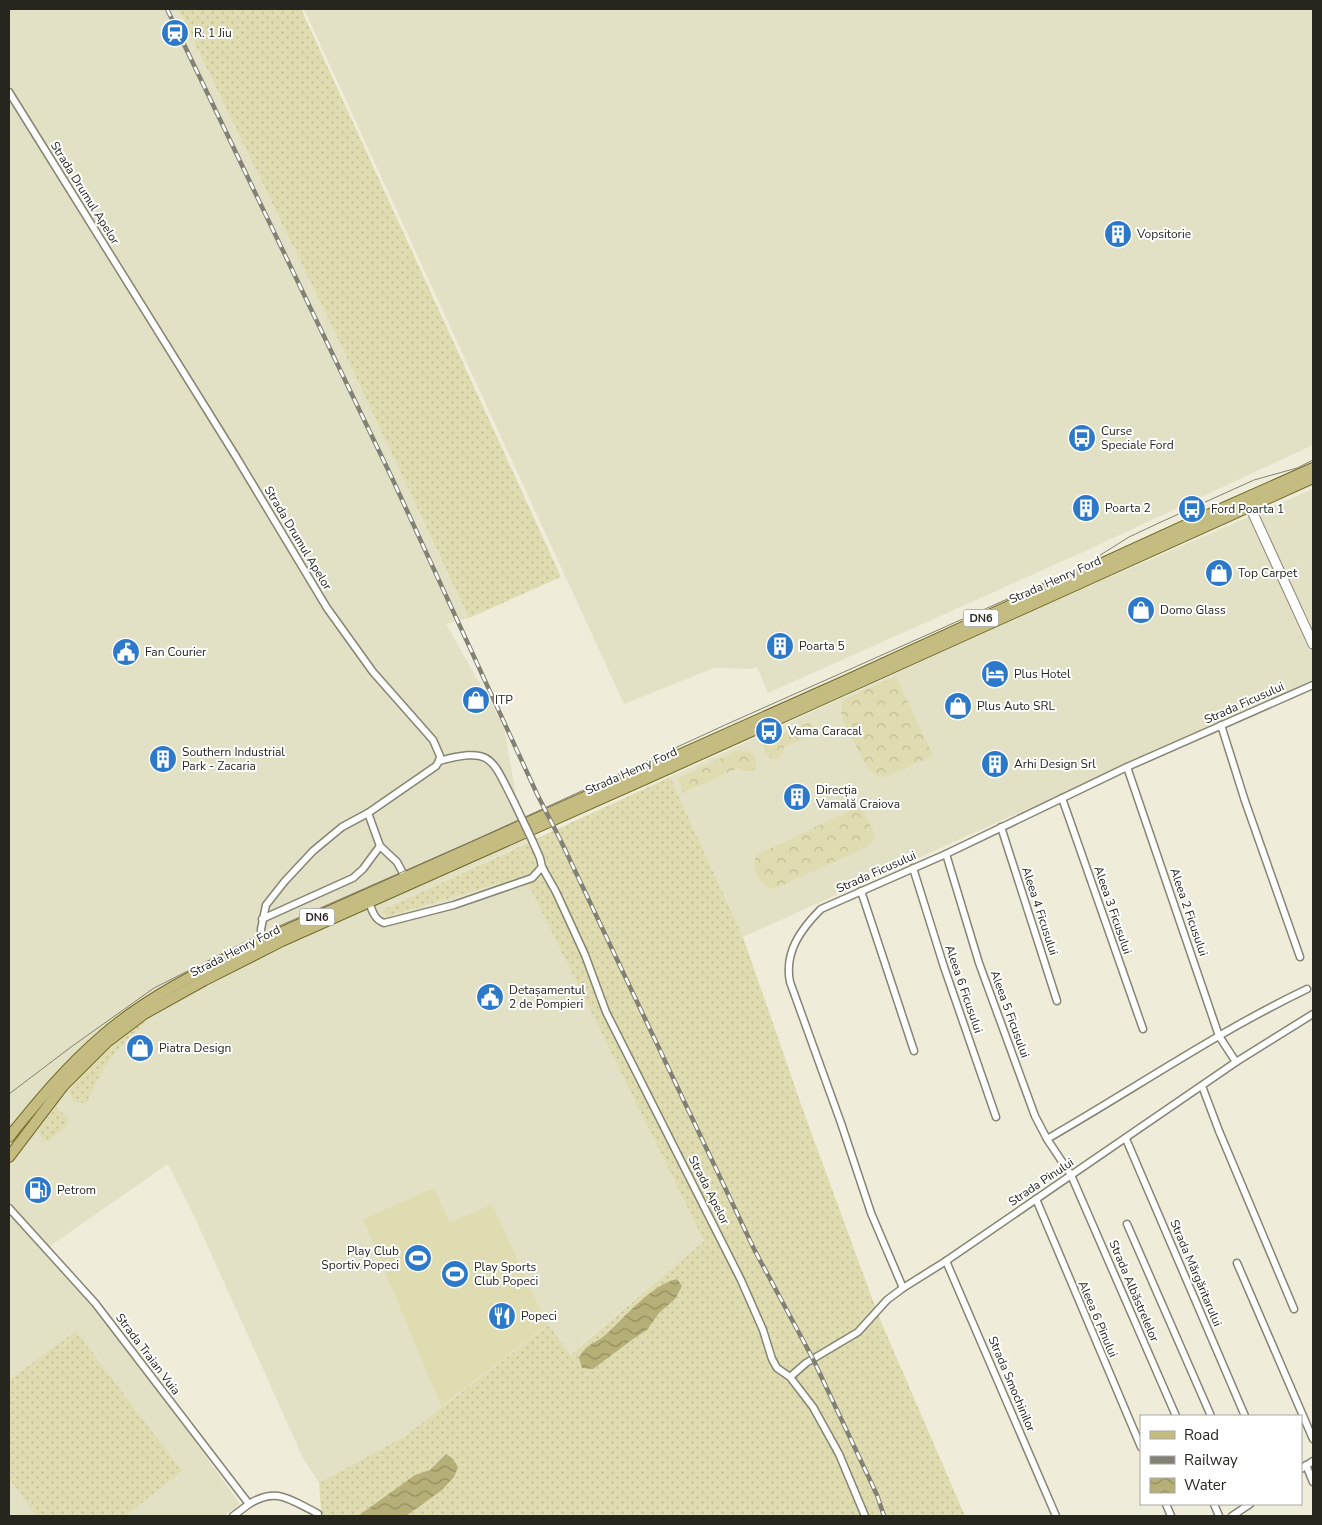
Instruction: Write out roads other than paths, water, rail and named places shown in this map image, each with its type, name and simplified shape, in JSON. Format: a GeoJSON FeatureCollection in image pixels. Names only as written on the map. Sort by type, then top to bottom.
{"type":"FeatureCollection","features":[{"type":"Feature","properties":{"kind":"main road","name":"Strada Henry Ford"},"geometry":{"type":"LineString","coordinates":[[9,1137],[48,1089],[103,1035],[130,1014],[176,985],[262,941],[847,680],[1313,468]]}},
{"type":"Feature","properties":{"kind":"main road","name":"Strada Henry Ford"},"geometry":{"type":"LineString","coordinates":[[9,1157],[62,1086],[107,1042],[155,1008],[196,984],[265,949],[368,902],[1313,478]]}},
{"type":"Feature","properties":{"kind":"main road"},"geometry":{"type":"LineString","coordinates":[[9,1130],[21,1121]]}},
{"type":"Feature","properties":{"kind":"street","name":"Strada Drumul Apelor"},"geometry":{"type":"LineString","coordinates":[[9,92],[235,455],[327,608],[373,672],[433,740],[440,756],[439,762]]}},
{"type":"Feature","properties":{"kind":"street"},"geometry":{"type":"LineString","coordinates":[[1250,507],[1313,644]]}},
{"type":"Feature","properties":{"kind":"street","name":"Strada Ficusului"},"geometry":{"type":"LineString","coordinates":[[903,1288],[871,1213],[790,982],[787,969],[797,938],[807,923],[821,909],[946,854],[1127,767],[1313,685]]}},
{"type":"Feature","properties":{"kind":"street"},"geometry":{"type":"LineString","coordinates":[[1221,725],[1245,801],[1300,957]]}},
{"type":"Feature","properties":{"kind":"street","name":"Strada Apelor"},"geometry":{"type":"LineString","coordinates":[[439,762],[471,755],[486,758],[497,771],[514,802],[540,858],[542,867],[556,892],[617,1035],[741,1280],[763,1330],[772,1359],[777,1368],[790,1377],[813,1407],[839,1454],[865,1516]]}},
{"type":"Feature","properties":{"kind":"street"},"geometry":{"type":"LineString","coordinates":[[262,941],[260,934],[266,905],[274,893],[313,851],[342,827],[368,813],[439,762]]}},
{"type":"Feature","properties":{"kind":"street","name":"Aleea 2 Ficusului"},"geometry":{"type":"LineString","coordinates":[[1127,767],[1219,1036],[1236,1062]]}},
{"type":"Feature","properties":{"kind":"street","name":"Aleea 3 Ficusului"},"geometry":{"type":"LineString","coordinates":[[1062,798],[1143,1029]]}},
{"type":"Feature","properties":{"kind":"street"},"geometry":{"type":"LineString","coordinates":[[368,813],[380,846],[397,862],[406,877]]}},
{"type":"Feature","properties":{"kind":"street","name":"Aleea 4 Ficusului"},"geometry":{"type":"LineString","coordinates":[[1002,828],[1057,1001]]}},
{"type":"Feature","properties":{"kind":"street"},"geometry":{"type":"LineString","coordinates":[[262,919],[353,878],[363,869],[380,846]]}},
{"type":"Feature","properties":{"kind":"street","name":"Aleea 5 Ficusului"},"geometry":{"type":"LineString","coordinates":[[946,854],[979,963],[1028,1099],[1048,1139],[1071,1174]]}},
{"type":"Feature","properties":{"kind":"street"},"geometry":{"type":"LineString","coordinates":[[368,902],[375,917],[384,923],[454,905],[532,878],[542,867]]}},
{"type":"Feature","properties":{"kind":"street","name":"Aleea 6 Ficusului"},"geometry":{"type":"LineString","coordinates":[[912,868],[996,1117]]}},
{"type":"Feature","properties":{"kind":"street"},"geometry":{"type":"LineString","coordinates":[[861,891],[914,1051]]}},
{"type":"Feature","properties":{"kind":"street"},"geometry":{"type":"LineString","coordinates":[[1048,1139],[1219,1036],[1275,1004],[1308,989]]}},
{"type":"Feature","properties":{"kind":"street","name":"Strada Pinului"},"geometry":{"type":"LineString","coordinates":[[790,1377],[806,1364],[858,1332],[887,1300],[903,1288],[946,1261],[1236,1062],[1313,1014]]}},
{"type":"Feature","properties":{"kind":"street"},"geometry":{"type":"LineString","coordinates":[[1202,1086],[1294,1309]]}},
{"type":"Feature","properties":{"kind":"street","name":"Strada Mărgăritarului"},"geometry":{"type":"LineString","coordinates":[[1126,1138],[1245,1415]]}},
{"type":"Feature","properties":{"kind":"street","name":"Strada Albăstrelelor"},"geometry":{"type":"LineString","coordinates":[[1071,1174],[1176,1415]]}},
{"type":"Feature","properties":{"kind":"street","name":"Aleea 6 Pinului"},"geometry":{"type":"LineString","coordinates":[[1036,1199],[1140,1445]]}},
{"type":"Feature","properties":{"kind":"street","name":"Strada Traian Vuia"},"geometry":{"type":"LineString","coordinates":[[9,1208],[96,1303],[249,1504]]}},
{"type":"Feature","properties":{"kind":"street"},"geometry":{"type":"LineString","coordinates":[[1127,1224],[1211,1415]]}},
{"type":"Feature","properties":{"kind":"street","name":"Strada Smochinilor"},"geometry":{"type":"LineString","coordinates":[[946,1261],[1056,1516]]}},
{"type":"Feature","properties":{"kind":"street"},"geometry":{"type":"LineString","coordinates":[[1238,1263],[1313,1439]]}},
{"type":"Feature","properties":{"kind":"street"},"geometry":{"type":"LineString","coordinates":[[1313,1461],[1304,1467],[1313,1482]]}},
{"type":"Feature","properties":{"kind":"street"},"geometry":{"type":"LineString","coordinates":[[233,1516],[249,1504],[265,1496],[276,1495],[318,1515],[326,1516]]}},
{"type":"Feature","properties":{"kind":"street"},"geometry":{"type":"LineString","coordinates":[[1232,1516],[1248,1505]]}},
{"type":"Feature","properties":{"kind":"water"},"geometry":{"type":"Polygon","coordinates":[[[677,1279],[682,1286],[675,1299],[659,1313],[647,1330],[593,1369],[582,1368],[579,1358],[588,1347],[604,1336],[647,1295],[677,1279]]]}},
{"type":"Feature","properties":{"kind":"water"},"geometry":{"type":"Polygon","coordinates":[[[446,1454],[453,1459],[458,1467],[454,1477],[442,1490],[406,1516],[358,1516],[415,1475],[430,1470],[446,1454]]]}},
{"type":"Feature","properties":{"kind":"tram line"},"geometry":{"type":"LineString","coordinates":[[9,1094],[154,988],[261,934],[475,840],[725,725],[1086,564],[1129,537],[1254,480],[1297,468],[1313,460]]}},
{"type":"Feature","properties":{"kind":"railway"},"geometry":{"type":"LineString","coordinates":[[167,9],[392,478],[537,794],[754,1249],[813,1359],[877,1495],[884,1516]]}},
{"type":"Feature","properties":{"kind":"place","name":"R. 1 Jiu"},"geometry":{"type":"Point","coordinates":[175,33]}},
{"type":"Feature","properties":{"kind":"place","name":"Vopsitorie"},"geometry":{"type":"Point","coordinates":[1118,234]}},
{"type":"Feature","properties":{"kind":"place","name":"Curse Speciale Ford"},"geometry":{"type":"Point","coordinates":[1082,438]}},
{"type":"Feature","properties":{"kind":"place","name":"Poarta 2"},"geometry":{"type":"Point","coordinates":[1086,508]}},
{"type":"Feature","properties":{"kind":"place","name":"Ford Poarta 1"},"geometry":{"type":"Point","coordinates":[1192,509]}},
{"type":"Feature","properties":{"kind":"place","name":"Top Carpet"},"geometry":{"type":"Point","coordinates":[1219,573]}},
{"type":"Feature","properties":{"kind":"place","name":"Domo Glass"},"geometry":{"type":"Point","coordinates":[1141,610]}},
{"type":"Feature","properties":{"kind":"place","name":"Poarta 5"},"geometry":{"type":"Point","coordinates":[780,646]}},
{"type":"Feature","properties":{"kind":"place","name":"Fan Courier"},"geometry":{"type":"Point","coordinates":[126,652]}},
{"type":"Feature","properties":{"kind":"place","name":"Plus Hotel"},"geometry":{"type":"Point","coordinates":[995,674]}},
{"type":"Feature","properties":{"kind":"place","name":"ITP"},"geometry":{"type":"Point","coordinates":[476,700]}},
{"type":"Feature","properties":{"kind":"place","name":"Plus Auto SRL"},"geometry":{"type":"Point","coordinates":[958,706]}},
{"type":"Feature","properties":{"kind":"place","name":"Vama Caracal"},"geometry":{"type":"Point","coordinates":[769,731]}},
{"type":"Feature","properties":{"kind":"place","name":"Southern Industrial Park - Zacaria"},"geometry":{"type":"Point","coordinates":[163,759]}},
{"type":"Feature","properties":{"kind":"place","name":"Arhi Design Srl"},"geometry":{"type":"Point","coordinates":[995,764]}},
{"type":"Feature","properties":{"kind":"place","name":"Direcția Vamală Craiova"},"geometry":{"type":"Point","coordinates":[797,797]}},
{"type":"Feature","properties":{"kind":"place","name":"Detașamentul 2 de Pompieri"},"geometry":{"type":"Point","coordinates":[490,997]}},
{"type":"Feature","properties":{"kind":"place","name":"Piatra Design"},"geometry":{"type":"Point","coordinates":[140,1048]}},
{"type":"Feature","properties":{"kind":"place","name":"Petrom"},"geometry":{"type":"Point","coordinates":[38,1190]}},
{"type":"Feature","properties":{"kind":"place","name":"Play Club Sportiv Popeci"},"geometry":{"type":"Point","coordinates":[418,1258]}},
{"type":"Feature","properties":{"kind":"place","name":"Play Sports Club Popeci"},"geometry":{"type":"Point","coordinates":[455,1274]}},
{"type":"Feature","properties":{"kind":"place","name":"Popeci"},"geometry":{"type":"Point","coordinates":[502,1316]}}]}
